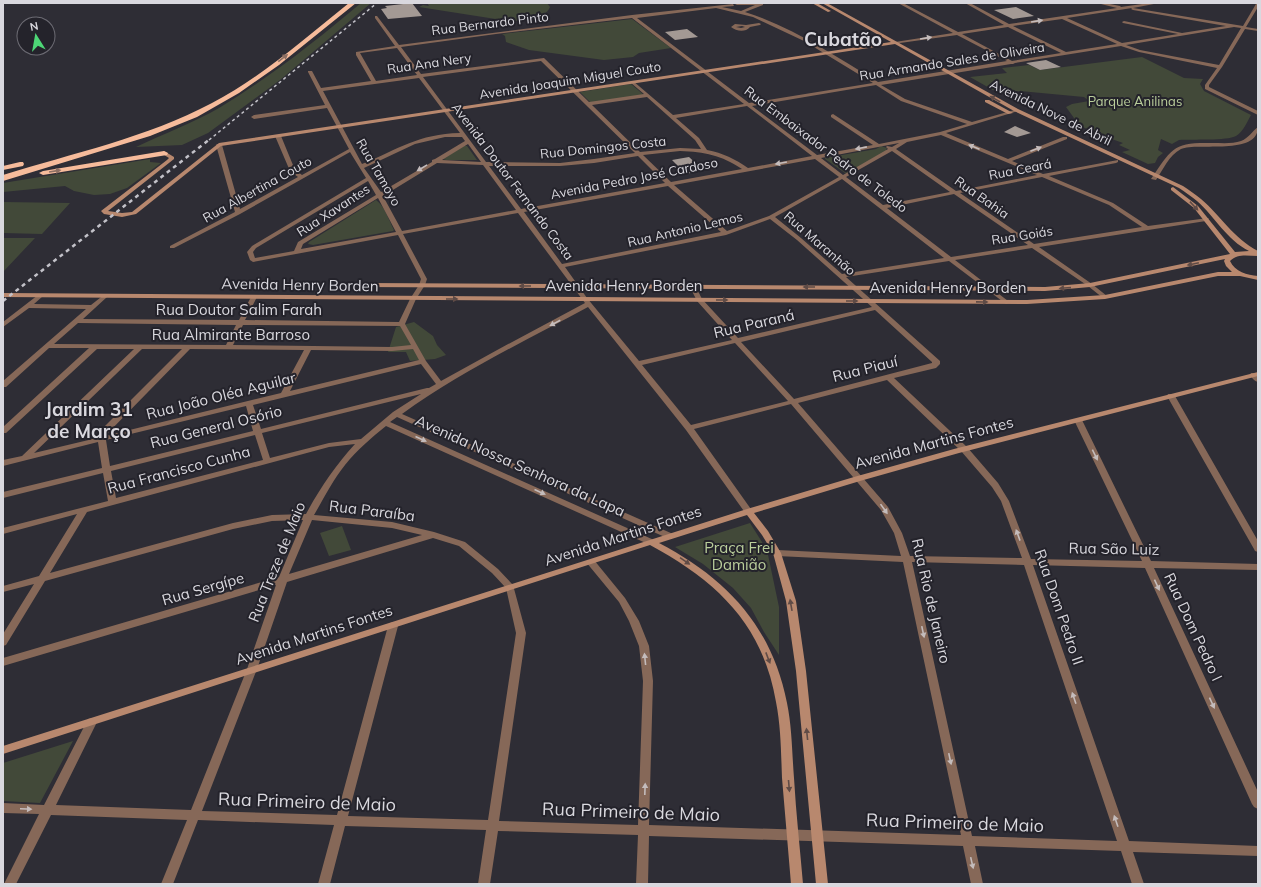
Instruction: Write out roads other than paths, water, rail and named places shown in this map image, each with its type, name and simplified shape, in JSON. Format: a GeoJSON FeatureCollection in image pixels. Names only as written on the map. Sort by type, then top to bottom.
{"type":"FeatureCollection","features":[{"type":"Feature","properties":{"kind":"highway"},"geometry":{"type":"LineString","coordinates":[[300,36],[343,3]]}},
{"type":"Feature","properties":{"kind":"highway"},"geometry":{"type":"LineString","coordinates":[[3,178],[156,131],[196,114],[252,82],[353,3]]}},
{"type":"Feature","properties":{"kind":"highway"},"geometry":{"type":"LineString","coordinates":[[3,168],[92,146],[163,122],[211,99],[234,86],[250,74]]}},
{"type":"Feature","properties":{"kind":"highway"},"geometry":{"type":"LineString","coordinates":[[156,131],[129,147],[127,151],[136,153],[164,153]]}},
{"type":"Feature","properties":{"kind":"highway"},"geometry":{"type":"LineString","coordinates":[[3,182],[45,172],[164,153]]}},
{"type":"Feature","properties":{"kind":"street"},"geometry":{"type":"LineString","coordinates":[[764,3],[747,18],[777,31],[791,33]]}},
{"type":"Feature","properties":{"kind":"street","name":"Rua Bernardo Pinto"},"geometry":{"type":"LineString","coordinates":[[374,82],[357,54],[362,51],[632,16],[735,4],[764,3]]}},
{"type":"Feature","properties":{"kind":"street","name":"Avenida Nove de Abril"},"geometry":{"type":"LineString","coordinates":[[814,3],[1010,113],[1116,162],[1181,187],[1199,200],[1230,234],[1245,247],[1258,254]]}},
{"type":"Feature","properties":{"kind":"street","name":"Avenida Nove de Abril"},"geometry":{"type":"LineString","coordinates":[[824,3],[1016,110],[1155,177],[1189,200],[1232,255],[1227,261],[1229,266],[1242,274]]}},
{"type":"Feature","properties":{"kind":"street"},"geometry":{"type":"LineString","coordinates":[[900,3],[1013,63]]}},
{"type":"Feature","properties":{"kind":"street"},"geometry":{"type":"LineString","coordinates":[[967,3],[1008,26],[1067,54]]}},
{"type":"Feature","properties":{"kind":"street"},"geometry":{"type":"LineString","coordinates":[[1100,3],[1258,30]]}},
{"type":"Feature","properties":{"kind":"street","name":"Avenida Joaquim Miguel Couto"},"geometry":{"type":"LineString","coordinates":[[164,153],[172,158],[106,208],[104,211],[106,213],[122,215],[134,213],[219,145],[1157,3]]}},
{"type":"Feature","properties":{"kind":"street"},"geometry":{"type":"LineString","coordinates":[[725,9],[727,6],[735,4],[747,6],[751,13],[826,53],[903,100],[973,124]]}},
{"type":"Feature","properties":{"kind":"street"},"geometry":{"type":"LineString","coordinates":[[1258,4],[1220,67],[1207,84],[1207,88],[1258,113]]}},
{"type":"Feature","properties":{"kind":"street","name":"Rua Bernardo Pinto"},"geometry":{"type":"LineString","coordinates":[[705,8],[751,13]]}},
{"type":"Feature","properties":{"kind":"street","name":"Rua Embaixador Pedro de Toledo"},"geometry":{"type":"LineString","coordinates":[[632,16],[1006,302]]}},
{"type":"Feature","properties":{"kind":"street","name":"Avenida Doutor Fernando Costa"},"geometry":{"type":"LineString","coordinates":[[376,17],[462,135],[587,301],[689,428],[749,512]]}},
{"type":"Feature","properties":{"kind":"street"},"geometry":{"type":"LineString","coordinates":[[1062,18],[1123,45],[1148,53],[1220,67]]}},
{"type":"Feature","properties":{"kind":"street"},"geometry":{"type":"LineString","coordinates":[[1124,22],[1186,34]]}},
{"type":"Feature","properties":{"kind":"street"},"geometry":{"type":"LineString","coordinates":[[747,26],[759,24]]}},
{"type":"Feature","properties":{"kind":"street","name":"Rua Armando Sales de Oliveira"},"geometry":{"type":"LineString","coordinates":[[673,117],[1234,26]]}},
{"type":"Feature","properties":{"kind":"street","name":"Rua Ana Nery"},"geometry":{"type":"LineString","coordinates":[[319,90],[542,59],[575,91]]}},
{"type":"Feature","properties":{"kind":"street","name":"Rua Tamoyo"},"geometry":{"type":"LineString","coordinates":[[310,72],[361,167],[379,194],[400,233],[424,279],[422,285]]}},
{"type":"Feature","properties":{"kind":"street"},"geometry":{"type":"LineString","coordinates":[[633,82],[697,139],[705,152]]}},
{"type":"Feature","properties":{"kind":"street"},"geometry":{"type":"LineString","coordinates":[[575,91],[670,184],[726,233]]}},
{"type":"Feature","properties":{"kind":"street"},"geometry":{"type":"LineString","coordinates":[[589,104],[648,95]]}},
{"type":"Feature","properties":{"kind":"street"},"geometry":{"type":"LineString","coordinates":[[254,117],[328,106]]}},
{"type":"Feature","properties":{"kind":"street","name":"Avenida Pedro José Cardoso"},"geometry":{"type":"LineString","coordinates":[[368,178],[254,247],[250,252],[253,260],[913,139],[973,124],[1016,110]]}},
{"type":"Feature","properties":{"kind":"street"},"geometry":{"type":"LineString","coordinates":[[833,116],[876,145]]}},
{"type":"Feature","properties":{"kind":"street"},"geometry":{"type":"LineString","coordinates":[[1155,177],[1169,157],[1180,148],[1200,144],[1245,142],[1251,138],[1258,129]]}},
{"type":"Feature","properties":{"kind":"street"},"geometry":{"type":"LineString","coordinates":[[941,133],[1111,204],[1147,228]]}},
{"type":"Feature","properties":{"kind":"street"},"geometry":{"type":"LineString","coordinates":[[361,167],[372,163],[399,148],[428,138],[441,135],[462,135]]}},
{"type":"Feature","properties":{"kind":"street"},"geometry":{"type":"LineString","coordinates":[[278,136],[293,171],[302,177]]}},
{"type":"Feature","properties":{"kind":"street"},"geometry":{"type":"LineString","coordinates":[[1007,161],[1064,138]]}},
{"type":"Feature","properties":{"kind":"street","name":"Rua Antonio Lemos"},"geometry":{"type":"LineString","coordinates":[[562,266],[726,233],[771,217],[913,139]]}},
{"type":"Feature","properties":{"kind":"street","name":"Rua Xavantes"},"geometry":{"type":"LineString","coordinates":[[297,251],[300,243],[379,194],[468,142]]}},
{"type":"Feature","properties":{"kind":"street","name":"Rua Bahia"},"geometry":{"type":"LineString","coordinates":[[885,144],[1090,285],[1105,297]]}},
{"type":"Feature","properties":{"kind":"street"},"geometry":{"type":"LineString","coordinates":[[219,145],[238,213]]}},
{"type":"Feature","properties":{"kind":"street","name":"Rua Albertina Couto"},"geometry":{"type":"LineString","coordinates":[[172,247],[238,213],[352,149]]}},
{"type":"Feature","properties":{"kind":"street","name":"Rua Domingos Costa"},"geometry":{"type":"LineString","coordinates":[[434,161],[530,165],[574,163],[677,150],[705,152],[731,159],[746,169]]}},
{"type":"Feature","properties":{"kind":"street","name":"Rua Ceará"},"geometry":{"type":"LineString","coordinates":[[882,207],[1116,162]]}},
{"type":"Feature","properties":{"kind":"street","name":"Rua Maranhão"},"geometry":{"type":"LineString","coordinates":[[771,217],[799,239],[854,287]]}},
{"type":"Feature","properties":{"kind":"street","name":"Rua Goiás"},"geometry":{"type":"LineString","coordinates":[[841,276],[1206,220]]}},
{"type":"Feature","properties":{"kind":"street","name":"Avenida Henry Borden"},"geometry":{"type":"LineString","coordinates":[[362,285],[1045,289],[1090,285],[1232,255],[1244,253],[1258,254]]}},
{"type":"Feature","properties":{"kind":"street","name":"Avenida Henry Borden"},"geometry":{"type":"LineString","coordinates":[[3,295],[587,301],[698,300],[1006,302],[1105,297],[1218,274],[1242,274]]}},
{"type":"Feature","properties":{"kind":"street"},"geometry":{"type":"LineString","coordinates":[[1242,274],[1257,279]]}},
{"type":"Feature","properties":{"kind":"street"},"geometry":{"type":"LineString","coordinates":[[422,285],[413,299],[402,324],[438,386]]}},
{"type":"Feature","properties":{"kind":"street"},"geometry":{"type":"LineString","coordinates":[[693,287],[698,300]]}},
{"type":"Feature","properties":{"kind":"street","name":"Rua Piauí"},"geometry":{"type":"LineString","coordinates":[[689,428],[889,378],[936,364],[936,360],[854,287]]}},
{"type":"Feature","properties":{"kind":"street"},"geometry":{"type":"LineString","coordinates":[[3,325],[40,296]]}},
{"type":"Feature","properties":{"kind":"street"},"geometry":{"type":"LineString","coordinates":[[3,385],[105,296]]}},
{"type":"Feature","properties":{"kind":"street"},"geometry":{"type":"LineString","coordinates":[[228,348],[254,297]]}},
{"type":"Feature","properties":{"kind":"street","name":"Rua Rio de Janeiro"},"geometry":{"type":"LineString","coordinates":[[698,300],[793,402],[860,478],[885,509],[898,533],[907,559],[977,884]]}},
{"type":"Feature","properties":{"kind":"street","name":"Rua Treze de Maio"},"geometry":{"type":"LineString","coordinates":[[167,884],[252,670],[307,518],[334,474],[363,441],[396,414],[438,386],[587,301]]}},
{"type":"Feature","properties":{"kind":"street"},"geometry":{"type":"LineString","coordinates":[[26,306],[93,307]]}},
{"type":"Feature","properties":{"kind":"street","name":"Rua Paraná"},"geometry":{"type":"LineString","coordinates":[[637,364],[877,308]]}},
{"type":"Feature","properties":{"kind":"street","name":"Rua Doutor Salim Farah"},"geometry":{"type":"LineString","coordinates":[[76,321],[402,324]]}},
{"type":"Feature","properties":{"kind":"street","name":"Rua Almirante Barroso"},"geometry":{"type":"LineString","coordinates":[[48,346],[392,349],[415,347]]}},
{"type":"Feature","properties":{"kind":"street"},"geometry":{"type":"LineString","coordinates":[[3,431],[95,347]]}},
{"type":"Feature","properties":{"kind":"street"},"geometry":{"type":"LineString","coordinates":[[25,457],[140,347]]}},
{"type":"Feature","properties":{"kind":"street"},"geometry":{"type":"LineString","coordinates":[[112,502],[101,436],[188,347]]}},
{"type":"Feature","properties":{"kind":"street"},"geometry":{"type":"LineString","coordinates":[[284,395],[309,348]]}},
{"type":"Feature","properties":{"kind":"street","name":"Rua João Oléa Aguilar"},"geometry":{"type":"LineString","coordinates":[[3,463],[423,361]]}},
{"type":"Feature","properties":{"kind":"street","name":"Avenida Martins Fontes"},"geometry":{"type":"LineString","coordinates":[[3,750],[651,542],[860,478],[1170,396],[1257,376]]}},
{"type":"Feature","properties":{"kind":"street","name":"Rua Dom Pedro II"},"geometry":{"type":"LineString","coordinates":[[889,378],[964,450],[995,485],[1005,501],[1138,884]]}},
{"type":"Feature","properties":{"kind":"street","name":"Rua General Osório"},"geometry":{"type":"LineString","coordinates":[[3,495],[438,386]]}},
{"type":"Feature","properties":{"kind":"street"},"geometry":{"type":"LineString","coordinates":[[1170,396],[1258,549]]}},
{"type":"Feature","properties":{"kind":"street"},"geometry":{"type":"LineString","coordinates":[[249,404],[267,461]]}},
{"type":"Feature","properties":{"kind":"street","name":"Avenida Nossa Senhora da Lapa"},"geometry":{"type":"LineString","coordinates":[[396,414],[670,536]]}},
{"type":"Feature","properties":{"kind":"street","name":"Rua Dom Pedro I"},"geometry":{"type":"LineString","coordinates":[[1078,420],[1148,564],[1258,804]]}},
{"type":"Feature","properties":{"kind":"street","name":"Avenida Nossa Senhora da Lapa"},"geometry":{"type":"LineString","coordinates":[[385,423],[651,542],[688,563],[715,584],[736,606],[755,630],[767,655],[780,693],[797,884]]}},
{"type":"Feature","properties":{"kind":"street","name":"Rua Francisco Cunha"},"geometry":{"type":"LineString","coordinates":[[3,531],[329,445],[363,441]]}},
{"type":"Feature","properties":{"kind":"street"},"geometry":{"type":"LineString","coordinates":[[3,642],[84,510]]}},
{"type":"Feature","properties":{"kind":"street"},"geometry":{"type":"LineString","coordinates":[[749,512],[765,533],[777,553],[791,601],[801,671],[822,884]]}},
{"type":"Feature","properties":{"kind":"street","name":"Rua Paraíba"},"geometry":{"type":"LineString","coordinates":[[3,589],[233,526],[272,518],[307,518],[392,525],[434,534],[462,544],[495,571],[510,587],[521,634],[484,884]]}},
{"type":"Feature","properties":{"kind":"street","name":"Rua Sergípe"},"geometry":{"type":"LineString","coordinates":[[3,662],[284,580],[434,534]]}},
{"type":"Feature","properties":{"kind":"street","name":"Rua São Luiz"},"geometry":{"type":"LineString","coordinates":[[777,553],[907,559],[1258,567]]}},
{"type":"Feature","properties":{"kind":"street"},"geometry":{"type":"LineString","coordinates":[[591,562],[622,600],[634,621],[644,646],[648,681],[642,884]]}},
{"type":"Feature","properties":{"kind":"street"},"geometry":{"type":"LineString","coordinates":[[324,884],[393,626]]}},
{"type":"Feature","properties":{"kind":"street"},"geometry":{"type":"LineString","coordinates":[[10,884],[49,810],[92,722]]}},
{"type":"Feature","properties":{"kind":"street","name":"Rua Primeiro de Maio"},"geometry":{"type":"LineString","coordinates":[[3,808],[194,816],[1258,850]]}},
{"type":"Feature","properties":{"kind":"railway"},"geometry":{"type":"LineString","coordinates":[[209,140],[377,3]]}},
{"type":"Feature","properties":{"kind":"railway"},"geometry":{"type":"LineString","coordinates":[[3,301],[210,139]]}},
{"type":"Feature","properties":{"kind":"district","name":"Cubatão"},"geometry":{"type":"Point","coordinates":[843,39]}},
{"type":"Feature","properties":{"kind":"district","name":"Jardim 31 de Março"},"geometry":{"type":"Point","coordinates":[89,420]}},
{"type":"Feature","properties":{"kind":"park label","name":"Parque Anilinas"},"geometry":{"type":"Point","coordinates":[1135,101]}},
{"type":"Feature","properties":{"kind":"park label","name":"Praça Frei Damião"},"geometry":{"type":"Point","coordinates":[739,556]}}]}
